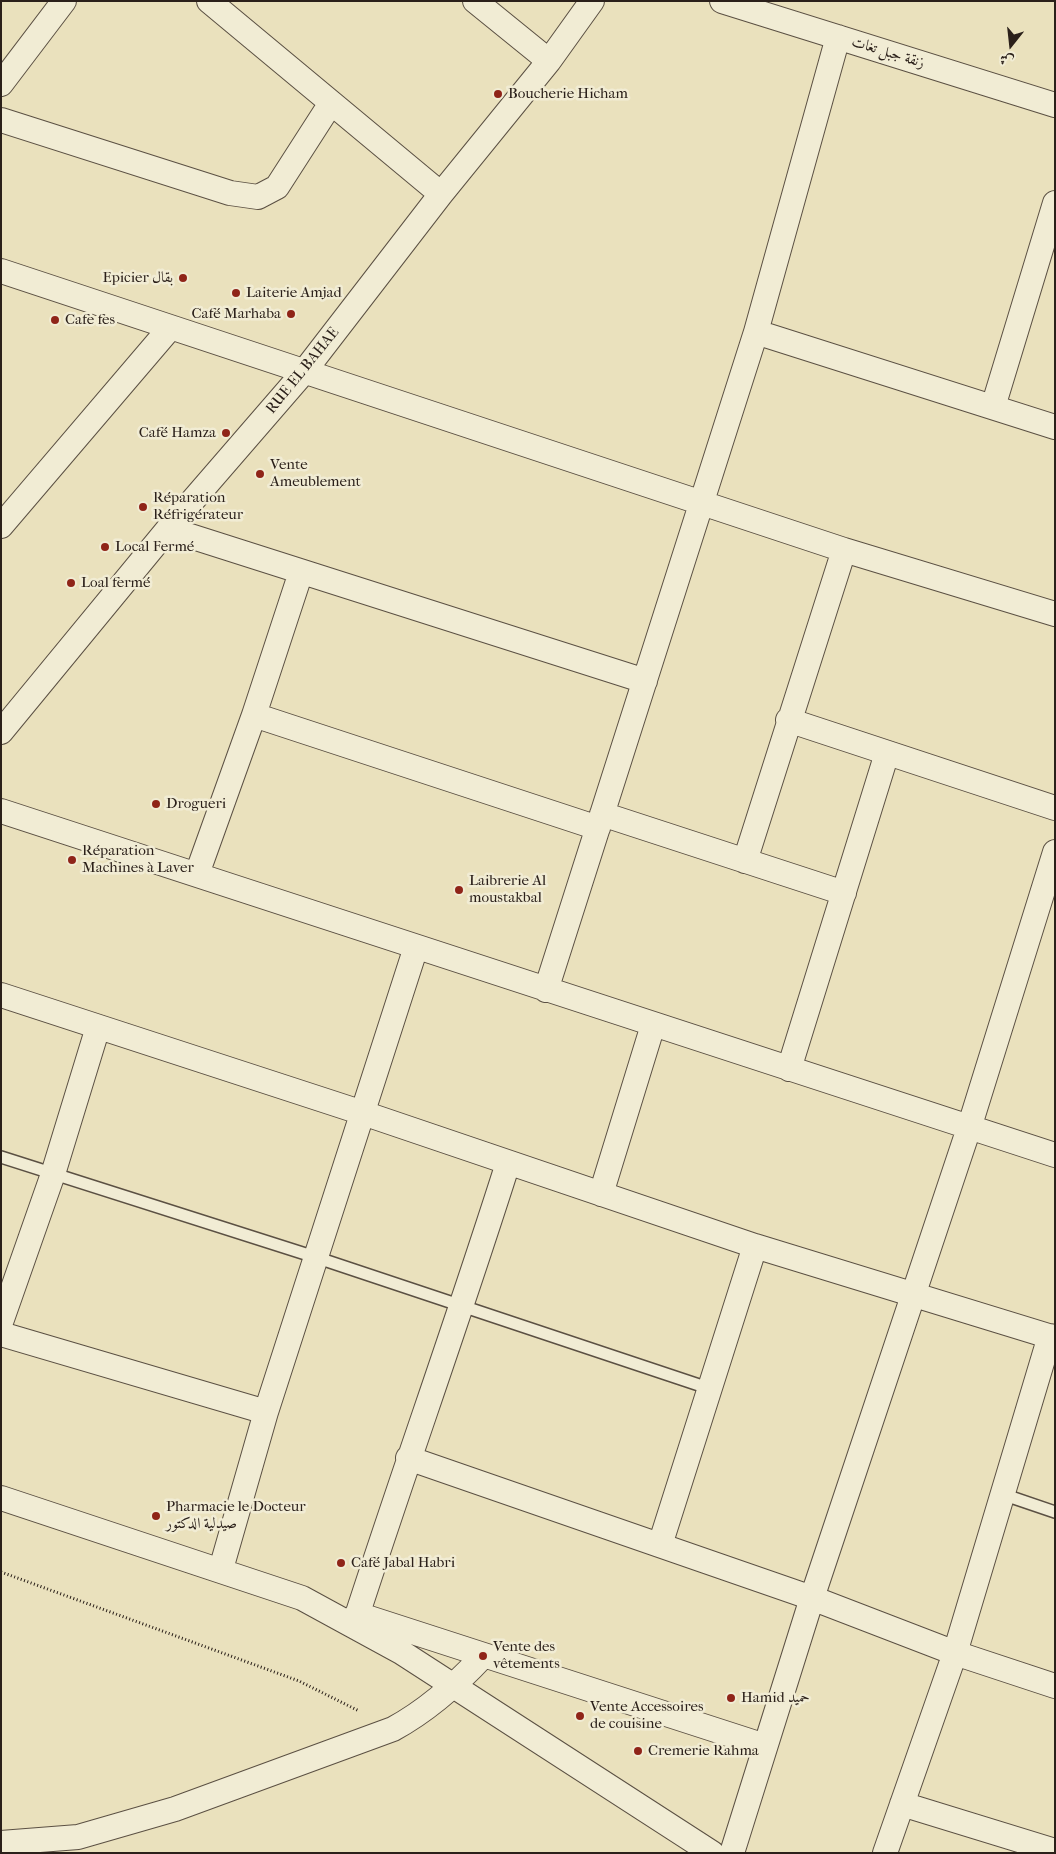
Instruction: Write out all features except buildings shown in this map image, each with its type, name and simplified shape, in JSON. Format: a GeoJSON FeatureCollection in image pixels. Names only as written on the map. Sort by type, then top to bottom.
{"type":"FeatureCollection","features":[{"type":"Feature","properties":{"kind":"street"},"geometry":{"type":"LineString","coordinates":[[1,84],[64,1]]}},
{"type":"Feature","properties":{"kind":"street"},"geometry":{"type":"LineString","coordinates":[[209,1],[441,194]]}},
{"type":"Feature","properties":{"kind":"street"},"geometry":{"type":"LineString","coordinates":[[475,1],[549,61]]}},
{"type":"Feature","properties":{"kind":"street","name":"RUE EL BAHAE"},"geometry":{"type":"LineString","coordinates":[[1,732],[168,529],[303,373],[441,194],[549,61],[592,1]]}},
{"type":"Feature","properties":{"kind":"street","name":"زنقة جبل تغات"},"geometry":{"type":"LineString","coordinates":[[722,1],[1055,105]]}},
{"type":"Feature","properties":{"kind":"street"},"geometry":{"type":"LineString","coordinates":[[546,990],[756,332],[838,37]]}},
{"type":"Feature","properties":{"kind":"street"},"geometry":{"type":"LineString","coordinates":[[1,120],[230,194],[258,197],[277,187],[331,103]]}},
{"type":"Feature","properties":{"kind":"street"},"geometry":{"type":"LineString","coordinates":[[993,407],[1055,202]]}},
{"type":"Feature","properties":{"kind":"street"},"geometry":{"type":"LineString","coordinates":[[1,271],[303,373],[844,550],[1055,614]]}},
{"type":"Feature","properties":{"kind":"street"},"geometry":{"type":"LineString","coordinates":[[1,526],[170,328]]}},
{"type":"Feature","properties":{"kind":"street"},"geometry":{"type":"LineString","coordinates":[[756,332],[1055,427]]}},
{"type":"Feature","properties":{"kind":"street"},"geometry":{"type":"LineString","coordinates":[[168,529],[645,681]]}},
{"type":"Feature","properties":{"kind":"street"},"geometry":{"type":"LineString","coordinates":[[745,861],[788,720],[844,550]]}},
{"type":"Feature","properties":{"kind":"street"},"geometry":{"type":"LineString","coordinates":[[197,874],[254,715],[301,572]]}},
{"type":"Feature","properties":{"kind":"street"},"geometry":{"type":"LineString","coordinates":[[254,715],[600,821],[745,861],[844,893]]}},
{"type":"Feature","properties":{"kind":"street"},"geometry":{"type":"LineString","coordinates":[[788,720],[1055,808]]}},
{"type":"Feature","properties":{"kind":"street"},"geometry":{"type":"LineString","coordinates":[[789,1069],[888,752]]}},
{"type":"Feature","properties":{"kind":"street"},"geometry":{"type":"LineString","coordinates":[[1,811],[789,1069],[970,1125],[1055,1155]]}},
{"type":"Feature","properties":{"kind":"street"},"geometry":{"type":"LineString","coordinates":[[732,1853],[812,1598],[970,1125],[1055,852]]}},
{"type":"Feature","properties":{"kind":"street"},"geometry":{"type":"LineString","coordinates":[[221,1569],[266,1412],[314,1257],[363,1113],[416,947]]}},
{"type":"Feature","properties":{"kind":"street"},"geometry":{"type":"LineString","coordinates":[[1,994],[363,1113],[755,1246],[1052,1337],[954,1653],[885,1853]]}},
{"type":"Feature","properties":{"kind":"street"},"geometry":{"type":"LineString","coordinates":[[602,1194],[653,1024]]}},
{"type":"Feature","properties":{"kind":"street"},"geometry":{"type":"LineString","coordinates":[[1,1322],[53,1174],[98,1027]]}},
{"type":"Feature","properties":{"kind":"street"},"geometry":{"type":"LineString","coordinates":[[355,1619],[408,1458],[462,1308],[508,1163]]}},
{"type":"Feature","properties":{"kind":"street"},"geometry":{"type":"LineString","coordinates":[[660,1545],[755,1246]]}},
{"type":"Feature","properties":{"kind":"street"},"geometry":{"type":"LineString","coordinates":[[1,1334],[266,1412]]}},
{"type":"Feature","properties":{"kind":"street"},"geometry":{"type":"LineString","coordinates":[[408,1458],[812,1598],[954,1653],[1055,1686]]}},
{"type":"Feature","properties":{"kind":"street"},"geometry":{"type":"LineString","coordinates":[[1,1498],[221,1569],[355,1619],[484,1656],[765,1746]]}},
{"type":"Feature","properties":{"kind":"street"},"geometry":{"type":"LineString","coordinates":[[355,1619],[712,1853]]}},
{"type":"Feature","properties":{"kind":"street"},"geometry":{"type":"LineString","coordinates":[[1,1843],[72,1845],[392,1729],[413,1718],[455,1686],[484,1656]]}},
{"type":"Feature","properties":{"kind":"street"},"geometry":{"type":"LineString","coordinates":[[902,1804],[1055,1851]]}},
{"type":"Feature","properties":{"kind":"lane"},"geometry":{"type":"LineString","coordinates":[[1,1157],[314,1257],[462,1308],[711,1389]]}},
{"type":"Feature","properties":{"kind":"lane"},"geometry":{"type":"LineString","coordinates":[[1002,1494],[1055,1512]]}},
{"type":"Feature","properties":{"kind":"path"},"geometry":{"type":"LineString","coordinates":[[1,1572],[299,1681],[392,1729]]}},
{"type":"Feature","properties":{"kind":"place","name":"Boucherie Hicham"},"geometry":{"type":"Point","coordinates":[498,94]}},
{"type":"Feature","properties":{"kind":"place","name":"Epicier بقال"},"geometry":{"type":"Point","coordinates":[183,278]}},
{"type":"Feature","properties":{"kind":"place","name":"Laiterie Amjad"},"geometry":{"type":"Point","coordinates":[236,293]}},
{"type":"Feature","properties":{"kind":"place","name":"Café Marhaba"},"geometry":{"type":"Point","coordinates":[291,314]}},
{"type":"Feature","properties":{"kind":"place","name":"Cafe fes"},"geometry":{"type":"Point","coordinates":[55,320]}},
{"type":"Feature","properties":{"kind":"place","name":"Café Hamza"},"geometry":{"type":"Point","coordinates":[226,433]}},
{"type":"Feature","properties":{"kind":"place","name":"Vente Ameublement"},"geometry":{"type":"Point","coordinates":[260,474]}},
{"type":"Feature","properties":{"kind":"place","name":"Réparation Réfrigérateur"},"geometry":{"type":"Point","coordinates":[143,507]}},
{"type":"Feature","properties":{"kind":"place","name":"Local Fermé"},"geometry":{"type":"Point","coordinates":[105,547]}},
{"type":"Feature","properties":{"kind":"place","name":"Loal fermé"},"geometry":{"type":"Point","coordinates":[71,583]}},
{"type":"Feature","properties":{"kind":"place","name":"Drogueri"},"geometry":{"type":"Point","coordinates":[156,804]}},
{"type":"Feature","properties":{"kind":"place","name":"Réparation Machines à Laver"},"geometry":{"type":"Point","coordinates":[72,860]}},
{"type":"Feature","properties":{"kind":"place","name":"Laibrerie Al moustakbal"},"geometry":{"type":"Point","coordinates":[459,890]}},
{"type":"Feature","properties":{"kind":"place","name":"Pharmacie le Docteur صيدلية الدكتور"},"geometry":{"type":"Point","coordinates":[156,1516]}},
{"type":"Feature","properties":{"kind":"place","name":"Café Jabal Habri"},"geometry":{"type":"Point","coordinates":[341,1563]}},
{"type":"Feature","properties":{"kind":"place","name":"Vente des vêtements"},"geometry":{"type":"Point","coordinates":[483,1656]}},
{"type":"Feature","properties":{"kind":"place","name":"Hamid حميد"},"geometry":{"type":"Point","coordinates":[731,1698]}},
{"type":"Feature","properties":{"kind":"place","name":"Vente Accessoires de couisine"},"geometry":{"type":"Point","coordinates":[580,1716]}},
{"type":"Feature","properties":{"kind":"place","name":"Cremerie Rahma"},"geometry":{"type":"Point","coordinates":[638,1751]}}]}
